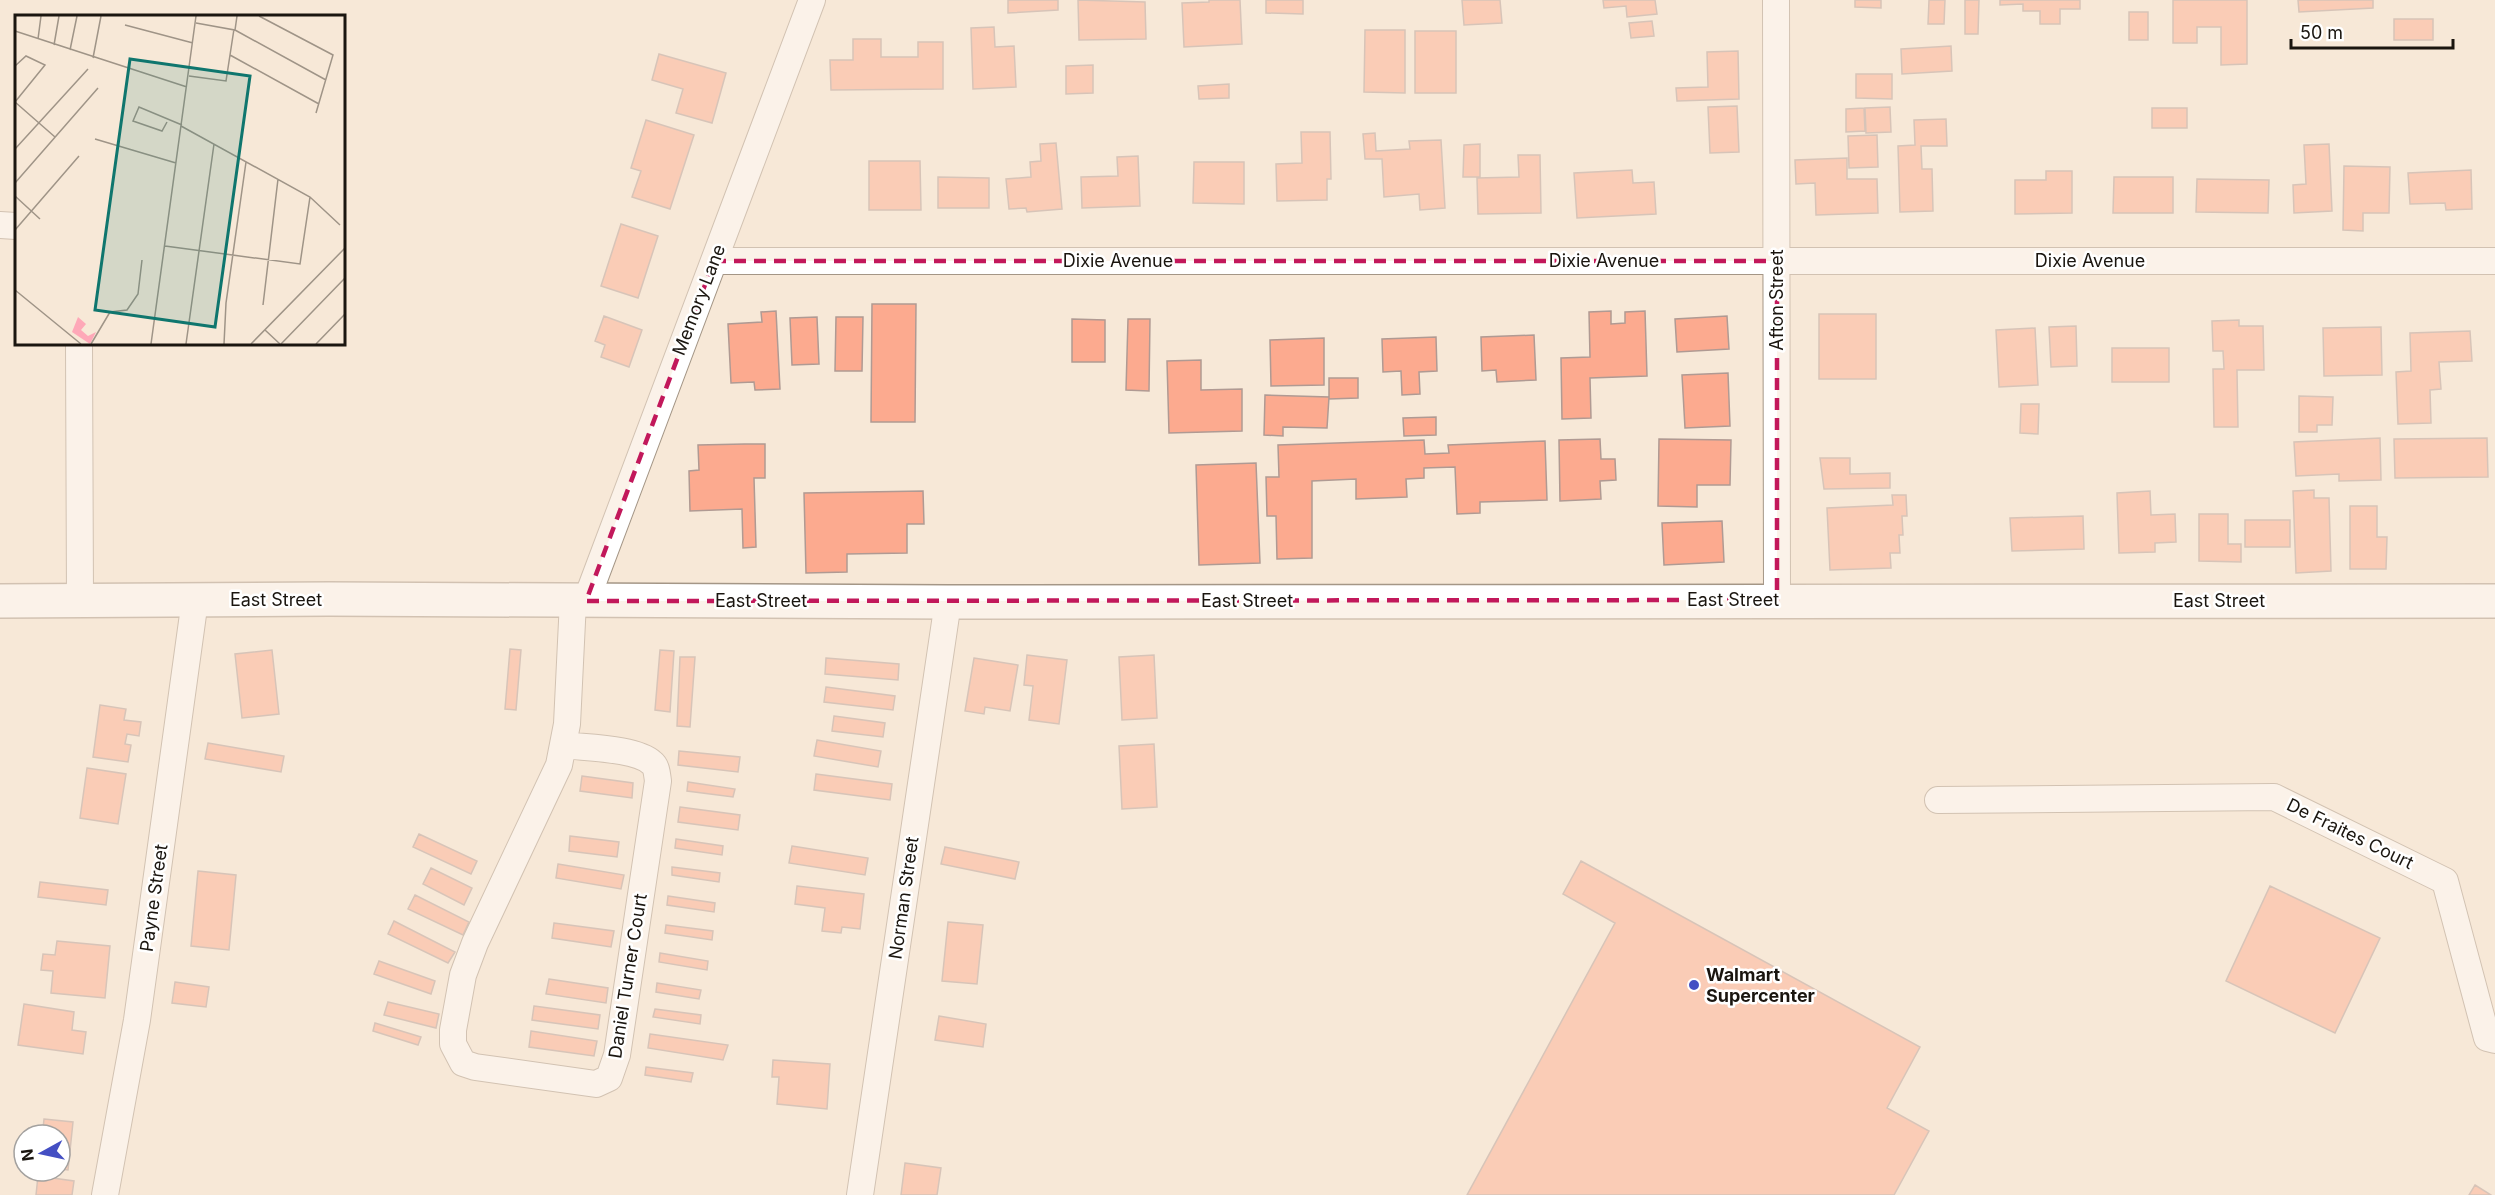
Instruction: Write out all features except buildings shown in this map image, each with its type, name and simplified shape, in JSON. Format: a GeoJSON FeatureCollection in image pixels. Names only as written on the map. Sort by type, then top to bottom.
{"type":"FeatureCollection","features":[{"type":"Feature","properties":{"kind":"street","name":"Memory Lane"},"geometry":{"type":"LineString","coordinates":[[580,601],[714,261],[812,0]]}},
{"type":"Feature","properties":{"kind":"street","name":"Afton Street"},"geometry":{"type":"LineString","coordinates":[[1776,0],[1777,600]]}},
{"type":"Feature","properties":{"kind":"street","name":"Dixie Avenue"},"geometry":{"type":"LineString","coordinates":[[714,261],[2495,261]]}},
{"type":"Feature","properties":{"kind":"street"},"geometry":{"type":"LineString","coordinates":[[80,345],[80,601]]}},
{"type":"Feature","properties":{"kind":"street","name":"Payne Street"},"geometry":{"type":"LineString","coordinates":[[105,1195],[137,1020],[195,600]]}},
{"type":"Feature","properties":{"kind":"street","name":"East Street"},"geometry":{"type":"LineString","coordinates":[[0,601],[2495,601]]}},
{"type":"Feature","properties":{"kind":"street","name":"Daniel Turner Court"},"geometry":{"type":"LineString","coordinates":[[563,745],[638,755],[652,762],[656,767],[657,781],[617,1055],[609,1078],[596,1084],[475,1067],[463,1063],[453,1044],[453,1030],[463,975],[475,943],[559,765],[567,724],[580,601]]}},
{"type":"Feature","properties":{"kind":"street","name":"Norman Street"},"geometry":{"type":"LineString","coordinates":[[860,1195],[948,602]]}},
{"type":"Feature","properties":{"kind":"street","name":"De Fraites Court"},"geometry":{"type":"LineString","coordinates":[[1938,800],[2274,797],[2445,881],[2487,1038],[2495,1040]]}},
{"type":"Feature","properties":{"kind":"highlighted area"},"geometry":{"type":"Polygon","coordinates":[[[714,261],[1777,261],[1777,600],[586,601],[714,261]]]}},
{"type":"Feature","properties":{"kind":"place","name":"Walmart Supercenter"},"geometry":{"type":"Point","coordinates":[1694,985]}}]}
